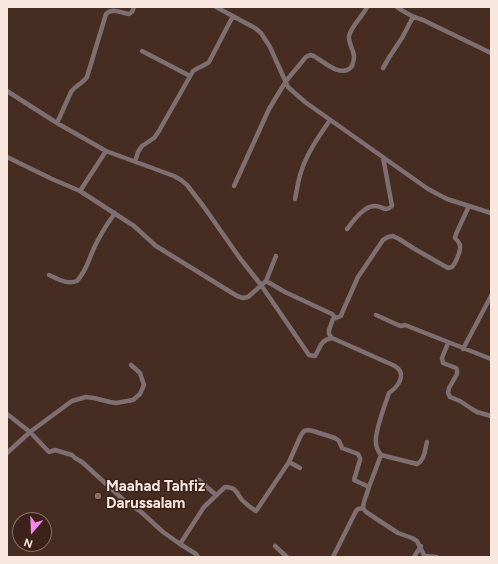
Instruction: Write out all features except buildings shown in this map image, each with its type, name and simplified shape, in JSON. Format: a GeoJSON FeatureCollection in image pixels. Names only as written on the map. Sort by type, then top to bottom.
{"type":"FeatureCollection","features":[{"type":"Feature","properties":{"kind":"street"},"geometry":{"type":"LineString","coordinates":[[57,123],[71,92],[87,77],[106,14],[114,10],[130,14],[134,7]]}},
{"type":"Feature","properties":{"kind":"street"},"geometry":{"type":"LineString","coordinates":[[216,7],[255,28],[261,33],[270,47],[288,87],[294,93],[428,189],[447,199],[491,214]]}},
{"type":"Feature","properties":{"kind":"street"},"geometry":{"type":"LineString","coordinates":[[234,186],[269,109],[286,81],[306,56],[314,56],[338,70],[342,71],[350,68],[354,58],[349,36],[351,30],[365,12],[367,7]]}},
{"type":"Feature","properties":{"kind":"street"},"geometry":{"type":"LineString","coordinates":[[398,7],[413,17],[423,20],[491,53]]}},
{"type":"Feature","properties":{"kind":"street"},"geometry":{"type":"LineString","coordinates":[[135,162],[138,152],[142,146],[154,138],[160,131],[193,70],[209,62],[233,16]]}},
{"type":"Feature","properties":{"kind":"street"},"geometry":{"type":"LineString","coordinates":[[383,68],[413,17]]}},
{"type":"Feature","properties":{"kind":"street"},"geometry":{"type":"LineString","coordinates":[[142,50],[190,76]]}},
{"type":"Feature","properties":{"kind":"street"},"geometry":{"type":"LineString","coordinates":[[7,91],[57,123],[106,151],[174,176],[181,180],[204,206],[309,355],[315,356],[324,340],[332,338]]}},
{"type":"Feature","properties":{"kind":"street"},"geometry":{"type":"LineString","coordinates":[[295,200],[301,172],[306,158],[314,143],[330,120]]}},
{"type":"Feature","properties":{"kind":"street"},"geometry":{"type":"LineString","coordinates":[[80,191],[106,151]]}},
{"type":"Feature","properties":{"kind":"street"},"geometry":{"type":"LineString","coordinates":[[347,229],[359,215],[368,208],[377,206],[389,209],[392,206],[383,156]]}},
{"type":"Feature","properties":{"kind":"street"},"geometry":{"type":"LineString","coordinates":[[7,157],[80,191],[134,226],[156,246],[243,298],[248,297],[266,281],[276,256]]}},
{"type":"Feature","properties":{"kind":"street"},"geometry":{"type":"LineString","coordinates":[[427,442],[422,462],[418,464],[381,455],[377,450],[375,441],[377,432],[389,393],[398,385],[400,371],[395,366],[332,338],[329,334],[329,330],[333,319],[341,316],[358,276],[383,240],[388,237],[393,236],[448,268],[452,267],[460,248],[460,244],[455,238],[456,234],[469,206]]}},
{"type":"Feature","properties":{"kind":"street"},"geometry":{"type":"LineString","coordinates":[[49,275],[68,283],[77,281],[86,270],[89,258],[95,245],[115,213]]}},
{"type":"Feature","properties":{"kind":"street"},"geometry":{"type":"LineString","coordinates":[[266,281],[332,314],[336,318]]}},
{"type":"Feature","properties":{"kind":"street"},"geometry":{"type":"LineString","coordinates":[[463,349],[491,296]]}},
{"type":"Feature","properties":{"kind":"street"},"geometry":{"type":"LineString","coordinates":[[376,316],[401,326],[405,325],[491,359]]}},
{"type":"Feature","properties":{"kind":"street"},"geometry":{"type":"LineString","coordinates":[[448,342],[442,361],[443,363],[456,368],[457,370],[457,374],[449,388],[448,393],[450,397],[460,401],[477,412],[491,416]]}},
{"type":"Feature","properties":{"kind":"street"},"geometry":{"type":"LineString","coordinates":[[7,453],[30,432],[72,401],[86,397],[116,403],[133,400],[140,394],[144,385],[140,373],[131,365]]}},
{"type":"Feature","properties":{"kind":"street"},"geometry":{"type":"LineString","coordinates":[[7,414],[30,432],[49,452],[55,450],[72,455],[82,462],[163,532],[196,554],[198,557]]}},
{"type":"Feature","properties":{"kind":"street"},"geometry":{"type":"LineString","coordinates":[[180,544],[204,507],[225,487],[233,488],[242,500],[256,511],[289,462],[301,435],[308,430],[335,438],[339,441],[342,448],[358,454],[360,456],[360,460],[354,480],[369,488]]}},
{"type":"Feature","properties":{"kind":"street"},"geometry":{"type":"LineString","coordinates":[[381,455],[363,508],[366,512],[398,533],[417,541],[421,546],[425,557],[437,557]]}},
{"type":"Feature","properties":{"kind":"street"},"geometry":{"type":"LineString","coordinates":[[289,462],[300,468]]}},
{"type":"Feature","properties":{"kind":"street"},"geometry":{"type":"LineString","coordinates":[[199,480],[216,495]]}},
{"type":"Feature","properties":{"kind":"street"},"geometry":{"type":"LineString","coordinates":[[333,557],[356,511],[363,508]]}},
{"type":"Feature","properties":{"kind":"street"},"geometry":{"type":"LineString","coordinates":[[275,546],[288,557]]}},
{"type":"Feature","properties":{"kind":"street"},"geometry":{"type":"LineString","coordinates":[[414,557],[421,546]]}},
{"type":"Feature","properties":{"kind":"place","name":"Maahad Tahfiz Darussalam"},"geometry":{"type":"Point","coordinates":[98,496]}}]}
